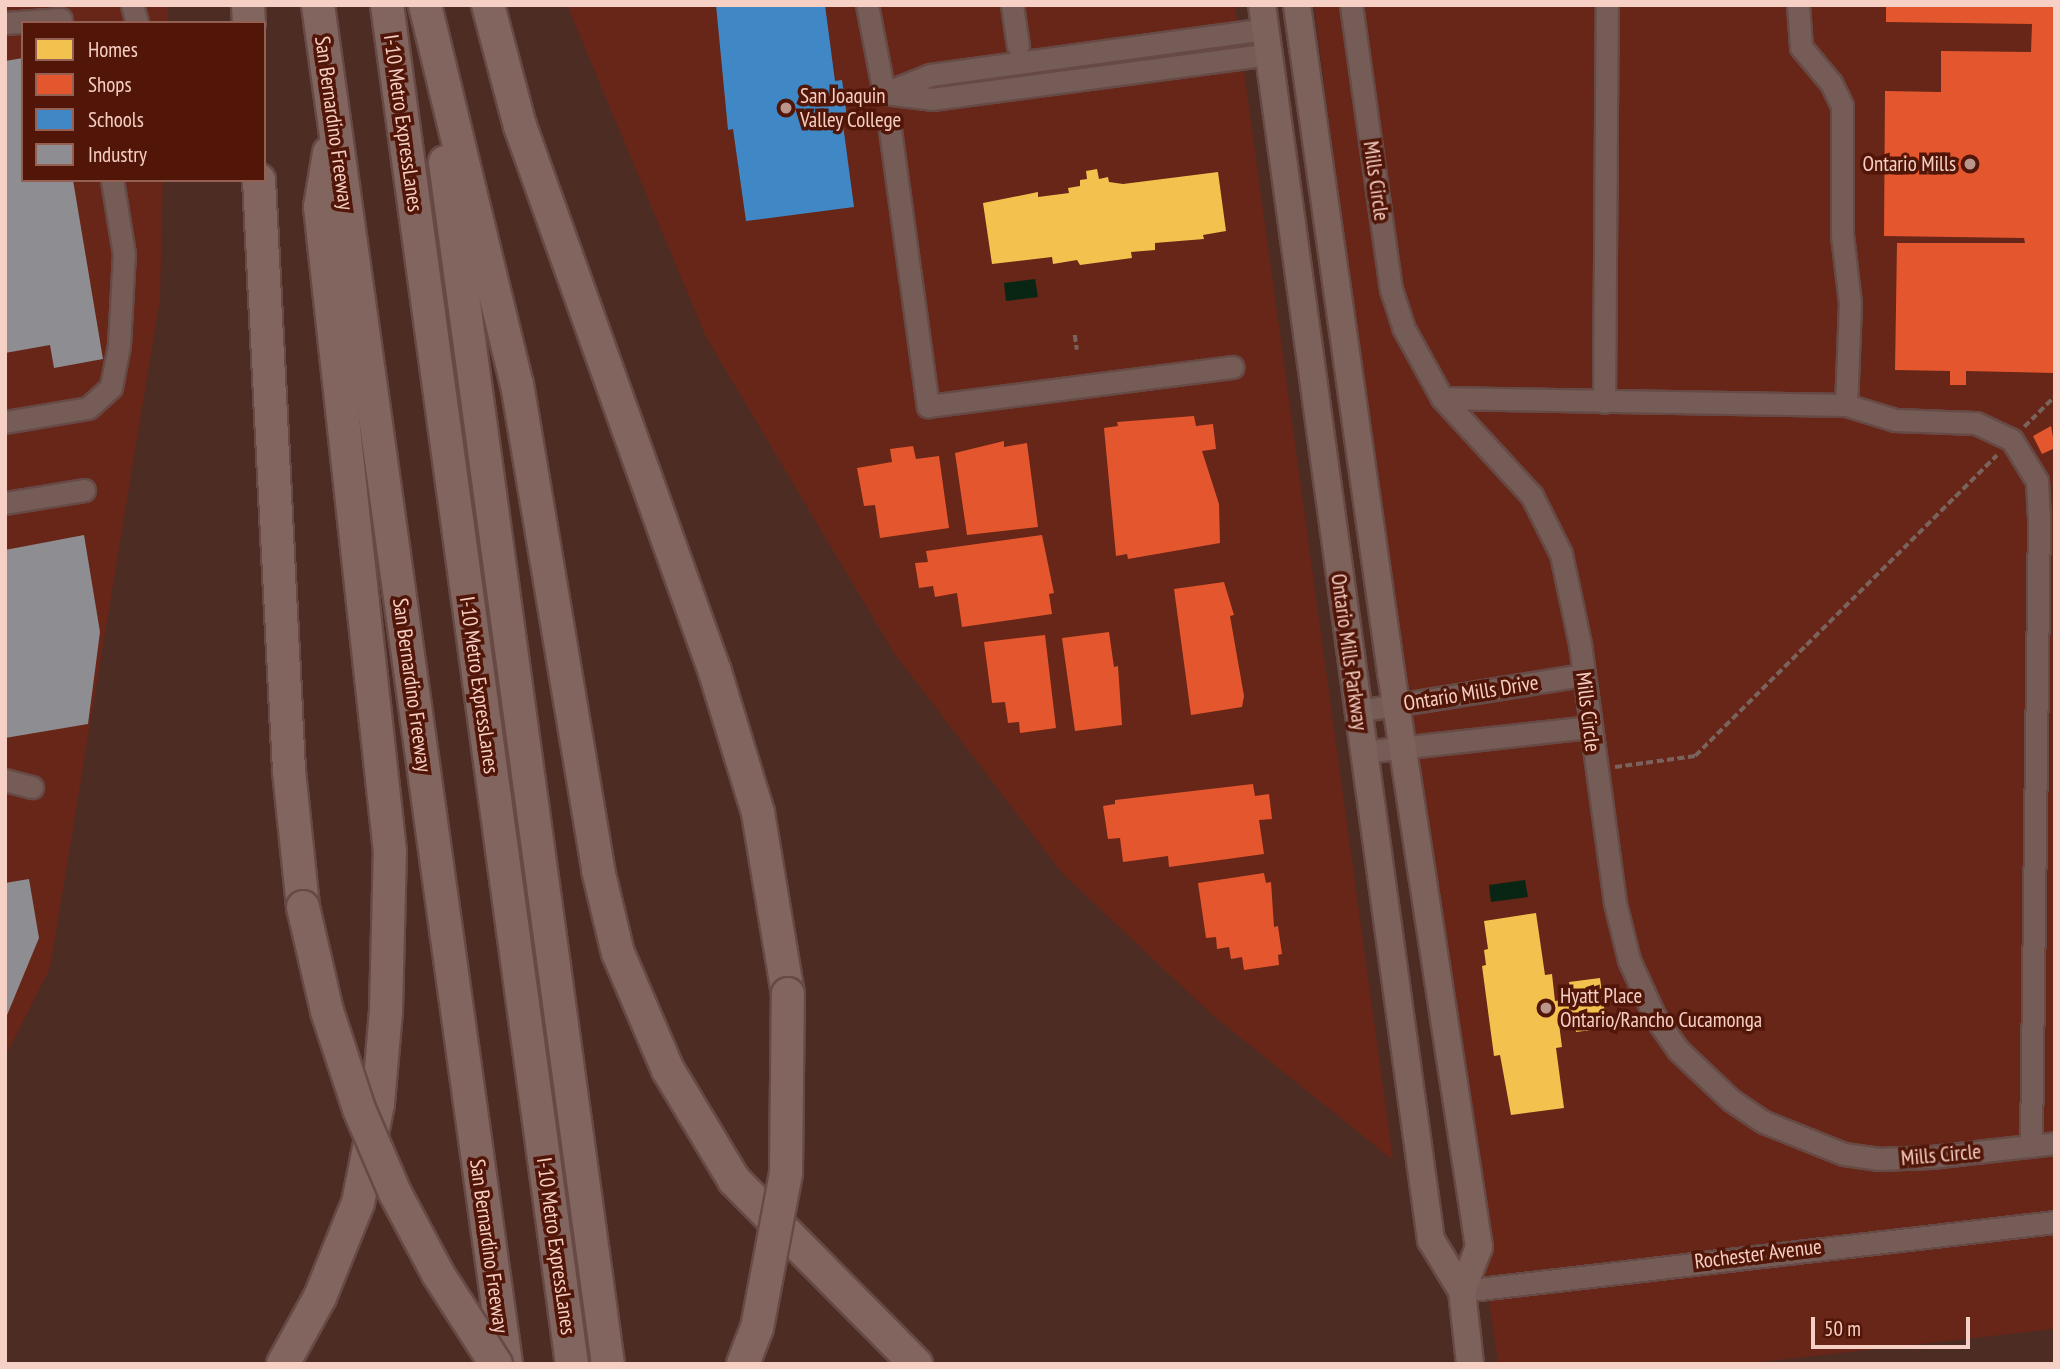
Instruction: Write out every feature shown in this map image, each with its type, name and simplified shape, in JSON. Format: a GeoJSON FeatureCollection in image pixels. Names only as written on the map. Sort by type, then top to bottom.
{"type":"FeatureCollection","features":[{"type":"Feature","properties":{"kind":"highway","name":"San Bernardino Freeway"},"geometry":{"type":"LineString","coordinates":[[318,5],[506,1364]]}},
{"type":"Feature","properties":{"kind":"highway","name":"I-10 Metro ExpressLanes"},"geometry":{"type":"LineString","coordinates":[[387,5],[572,1364]]}},
{"type":"Feature","properties":{"kind":"highway"},"geometry":{"type":"LineString","coordinates":[[424,5],[608,1364]]}},
{"type":"Feature","properties":{"kind":"highway"},"geometry":{"type":"LineString","coordinates":[[424,5],[517,384],[598,870],[618,953],[668,1070],[734,1180],[916,1364]]}},
{"type":"Feature","properties":{"kind":"highway"},"geometry":{"type":"LineString","coordinates":[[488,5],[520,126],[734,736],[758,813],[788,994],[786,1173],[757,1328],[743,1364]]}},
{"type":"Feature","properties":{"kind":"highway"},"geometry":{"type":"LineString","coordinates":[[283,1364],[320,1297],[358,1203],[377,1104],[387,998],[390,852],[320,207],[334,120]]}},
{"type":"Feature","properties":{"kind":"highway"},"geometry":{"type":"LineString","coordinates":[[259,182],[289,771],[303,907],[327,1011],[365,1121],[438,1274],[496,1364]]}},
{"type":"Feature","properties":{"kind":"main road","name":"Ontario Mills Parkway"},"geometry":{"type":"LineString","coordinates":[[1297,5],[1402,748],[1479,1247],[1462,1291]]}},
{"type":"Feature","properties":{"kind":"main road","name":"Ontario Mills Parkway"},"geometry":{"type":"LineString","coordinates":[[1265,29],[1431,1240],[1462,1291],[1470,1364]]}},
{"type":"Feature","properties":{"kind":"street"},"geometry":{"type":"LineString","coordinates":[[867,5],[884,93],[930,75],[1265,29]]}},
{"type":"Feature","properties":{"kind":"street"},"geometry":{"type":"LineString","coordinates":[[1012,5],[1018,46]]}},
{"type":"Feature","properties":{"kind":"street","name":"Mills Circle"},"geometry":{"type":"LineString","coordinates":[[1351,5],[1391,289],[1410,345],[1442,398],[1538,508],[1566,572],[1615,903],[1629,960],[1655,1017],[1703,1076],[1764,1122],[1844,1154],[1878,1159],[1931,1157],[2055,1143]]}},
{"type":"Feature","properties":{"kind":"street"},"geometry":{"type":"LineString","coordinates":[[1604,402],[1607,5]]}},
{"type":"Feature","properties":{"kind":"street"},"geometry":{"type":"LineString","coordinates":[[1798,5],[1801,47],[1831,83],[1842,106],[1842,235],[1850,303],[1846,405]]}},
{"type":"Feature","properties":{"kind":"street"},"geometry":{"type":"LineString","coordinates":[[22,21],[63,16]]}},
{"type":"Feature","properties":{"kind":"street"},"geometry":{"type":"LineString","coordinates":[[890,130],[928,406],[1233,367]]}},
{"type":"Feature","properties":{"kind":"street"},"geometry":{"type":"LineString","coordinates":[[5,422],[88,408],[111,387],[119,345],[124,254],[112,182]]}},
{"type":"Feature","properties":{"kind":"street"},"geometry":{"type":"LineString","coordinates":[[1442,398],[1846,405],[1895,420],[1976,423],[2012,440],[2037,481],[2046,648],[2031,1146]]}},
{"type":"Feature","properties":{"kind":"street"},"geometry":{"type":"LineString","coordinates":[[5,503],[84,490]]}},
{"type":"Feature","properties":{"kind":"street","name":"Ontario Mills Drive"},"geometry":{"type":"LineString","coordinates":[[1358,711],[1583,675]]}},
{"type":"Feature","properties":{"kind":"street","name":"Ontario Mills Drive"},"geometry":{"type":"LineString","coordinates":[[1363,752],[1589,727]]}},
{"type":"Feature","properties":{"kind":"street"},"geometry":{"type":"LineString","coordinates":[[5,780],[32,787]]}},
{"type":"Feature","properties":{"kind":"street","name":"Rochester Avenue"},"geometry":{"type":"LineString","coordinates":[[1462,1291],[2055,1222]]}},
{"type":"Feature","properties":{"kind":"path"},"geometry":{"type":"LineString","coordinates":[[1074,335],[1077,349]]}},
{"type":"Feature","properties":{"kind":"path"},"geometry":{"type":"LineString","coordinates":[[1596,770],[1695,756],[2055,396]]}},
{"type":"Feature","properties":{"kind":"shaded area"},"geometry":{"type":"Polygon","coordinates":[[[5,5],[168,5],[168,21],[21,21],[21,182],[163,182],[160,299],[50,968],[5,1057],[5,5]]]}},
{"type":"Feature","properties":{"kind":"shaded area"},"geometry":{"type":"Polygon","coordinates":[[[567,5],[1235,5],[1393,1160],[1211,1014],[1062,873],[894,653],[706,337],[567,5]]]}},
{"type":"Feature","properties":{"kind":"shaded area","name":"Ontario Mills"},"geometry":{"type":"Polygon","coordinates":[[[1314,5],[2055,5],[2055,1329],[1742,1364],[1498,1363],[1407,727],[1314,5]]]}},
{"type":"Feature","properties":{"kind":"shaded area"},"geometry":{"type":"Polygon","coordinates":[[[1035,279],[1038,297],[1006,301],[1004,283],[1035,279]]]}},
{"type":"Feature","properties":{"kind":"shaded area"},"geometry":{"type":"Polygon","coordinates":[[[1525,880],[1528,897],[1491,902],[1489,885],[1525,880]]]}},
{"type":"Feature","properties":{"kind":"building: Homes"},"geometry":{"type":"Polygon","coordinates":[[[1097,169],[1099,179],[1108,177],[1109,182],[1123,184],[1218,172],[1226,231],[1203,235],[1204,239],[1155,243],[1155,250],[1131,252],[1132,258],[1080,265],[1077,260],[1053,264],[1052,257],[992,264],[983,203],[1038,192],[1038,197],[1069,193],[1068,188],[1080,186],[1080,180],[1087,179],[1086,171],[1097,169]]]}},
{"type":"Feature","properties":{"kind":"building: Homes","name":"Hyatt Place Ontario/Rancho Cucamonga"},"geometry":{"type":"Polygon","coordinates":[[[1536,913],[1545,975],[1552,974],[1555,1001],[1571,999],[1569,982],[1600,978],[1607,1028],[1576,1032],[1574,1014],[1558,1016],[1562,1047],[1556,1048],[1564,1108],[1511,1115],[1500,1055],[1494,1056],[1482,966],[1486,965],[1484,950],[1488,949],[1484,921],[1536,913]]]}},
{"type":"Feature","properties":{"kind":"building: Shops","name":"Ontario Mills"},"geometry":{"type":"Polygon","coordinates":[[[1886,5],[2055,5],[2055,373],[1966,371],[1966,385],[1950,385],[1950,371],[1895,370],[1897,243],[2025,243],[2024,238],[1884,236],[1885,91],[1941,92],[1941,51],[2031,52],[2032,24],[1886,22],[1886,5]]]}},
{"type":"Feature","properties":{"kind":"building: Shops"},"geometry":{"type":"Polygon","coordinates":[[[1194,416],[1196,426],[1213,424],[1216,449],[1202,451],[1219,504],[1220,543],[1128,559],[1127,554],[1116,556],[1104,428],[1118,426],[1117,422],[1194,416]]]}},
{"type":"Feature","properties":{"kind":"building: Shops"},"geometry":{"type":"Polygon","coordinates":[[[2051,426],[2055,448],[2042,454],[2033,436],[2051,426]]]}},
{"type":"Feature","properties":{"kind":"building: Shops"},"geometry":{"type":"Polygon","coordinates":[[[1004,441],[1004,447],[1027,443],[1038,527],[967,535],[955,453],[1004,441]]]}},
{"type":"Feature","properties":{"kind":"building: Shops"},"geometry":{"type":"Polygon","coordinates":[[[913,446],[916,459],[939,456],[949,528],[880,538],[875,505],[864,506],[857,468],[892,462],[890,449],[913,446]]]}},
{"type":"Feature","properties":{"kind":"building: Shops"},"geometry":{"type":"Polygon","coordinates":[[[1042,535],[1054,593],[1049,594],[1052,614],[962,627],[957,593],[935,597],[933,586],[919,588],[915,563],[928,562],[926,551],[1042,535]]]}},
{"type":"Feature","properties":{"kind":"building: Shops"},"geometry":{"type":"Polygon","coordinates":[[[1224,582],[1234,615],[1230,616],[1244,696],[1242,707],[1191,715],[1174,589],[1224,582]]]}},
{"type":"Feature","properties":{"kind":"building: Shops"},"geometry":{"type":"Polygon","coordinates":[[[1109,632],[1114,667],[1118,666],[1122,725],[1075,731],[1062,638],[1109,632]]]}},
{"type":"Feature","properties":{"kind":"building: Shops"},"geometry":{"type":"Polygon","coordinates":[[[1045,635],[1056,728],[1020,733],[1019,722],[1008,723],[1005,702],[992,703],[984,642],[1045,635]]]}},
{"type":"Feature","properties":{"kind":"building: Shops"},"geometry":{"type":"Polygon","coordinates":[[[1253,784],[1255,796],[1269,794],[1272,819],[1259,820],[1264,854],[1169,867],[1168,856],[1123,862],[1120,838],[1108,839],[1103,806],[1115,804],[1115,800],[1253,784]]]}},
{"type":"Feature","properties":{"kind":"building: Shops"},"geometry":{"type":"Polygon","coordinates":[[[1264,873],[1266,883],[1271,882],[1274,927],[1278,926],[1282,954],[1278,955],[1279,965],[1244,970],[1242,957],[1231,959],[1229,947],[1217,949],[1216,937],[1206,938],[1198,883],[1264,873]]]}},
{"type":"Feature","properties":{"kind":"building: Schools","name":"San Joaquin Valley College"},"geometry":{"type":"Polygon","coordinates":[[[716,5],[825,5],[835,81],[842,80],[847,117],[842,117],[854,207],[746,221],[733,129],[728,130],[716,5]]]}},
{"type":"Feature","properties":{"kind":"building: Industry"},"geometry":{"type":"Polygon","coordinates":[[[21,58],[21,182],[73,182],[103,359],[54,368],[50,345],[5,353],[5,61],[21,58]]]}},
{"type":"Feature","properties":{"kind":"building: Industry"},"geometry":{"type":"Polygon","coordinates":[[[84,535],[100,632],[88,724],[5,738],[5,550],[84,535]]]}},
{"type":"Feature","properties":{"kind":"building: Industry"},"geometry":{"type":"Polygon","coordinates":[[[29,879],[39,938],[5,1020],[5,883],[29,879]]]}},
{"type":"Feature","properties":{"kind":"place","name":"San Joaquin Valley College"},"geometry":{"type":"Point","coordinates":[786,108]}},
{"type":"Feature","properties":{"kind":"place","name":"Ontario Mills"},"geometry":{"type":"Point","coordinates":[1970,164]}},
{"type":"Feature","properties":{"kind":"place","name":"Hyatt Place Ontario/Rancho Cucamonga"},"geometry":{"type":"Point","coordinates":[1546,1008]}}]}
